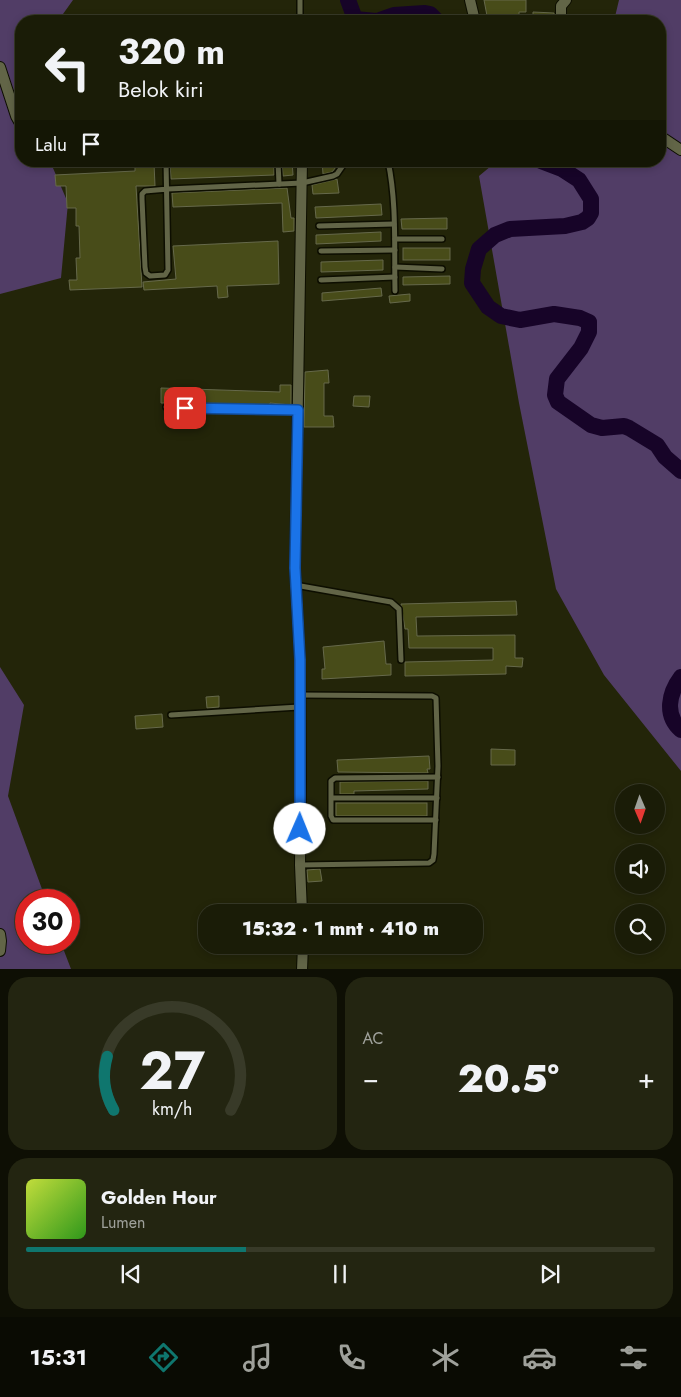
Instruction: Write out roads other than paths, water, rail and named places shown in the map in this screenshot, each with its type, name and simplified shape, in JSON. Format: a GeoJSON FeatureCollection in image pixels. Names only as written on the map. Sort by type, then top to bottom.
{"type":"FeatureCollection","features":[{"type":"Feature","properties":{"kind":"street"},"geometry":{"type":"LineString","coordinates":[[470,0],[474,15]]}},
{"type":"Feature","properties":{"kind":"street"},"geometry":{"type":"LineString","coordinates":[[560,15],[561,6],[566,0]]}},
{"type":"Feature","properties":{"kind":"street"},"geometry":{"type":"LineString","coordinates":[[0,67],[15,113]]}},
{"type":"Feature","properties":{"kind":"street"},"geometry":{"type":"LineString","coordinates":[[666,140],[681,150]]}},
{"type":"Feature","properties":{"kind":"street"},"geometry":{"type":"LineString","coordinates":[[302,167],[298,312],[295,585],[300,660],[302,904]]}},
{"type":"Feature","properties":{"kind":"street"},"geometry":{"type":"LineString","coordinates":[[0,934],[0,951]]}},
{"type":"Feature","properties":{"kind":"street"},"geometry":{"type":"LineString","coordinates":[[302,969],[303,954]]}},
{"type":"Feature","properties":{"kind":"lane"},"geometry":{"type":"LineString","coordinates":[[300,0],[300,15]]}},
{"type":"Feature","properties":{"kind":"lane"},"geometry":{"type":"LineString","coordinates":[[166,167],[168,188],[168,270],[165,275],[150,276],[146,273],[145,268],[142,194],[145,191],[168,188],[302,183],[333,176],[342,167]]}},
{"type":"Feature","properties":{"kind":"lane"},"geometry":{"type":"LineString","coordinates":[[278,167],[278,184]]}},
{"type":"Feature","properties":{"kind":"lane"},"geometry":{"type":"LineString","coordinates":[[389,167],[392,182],[394,224],[395,291]]}},
{"type":"Feature","properties":{"kind":"lane"},"geometry":{"type":"LineString","coordinates":[[319,226],[394,224]]}},
{"type":"Feature","properties":{"kind":"lane"},"geometry":{"type":"LineString","coordinates":[[394,239],[442,239]]}},
{"type":"Feature","properties":{"kind":"lane"},"geometry":{"type":"LineString","coordinates":[[321,251],[395,250]]}},
{"type":"Feature","properties":{"kind":"lane"},"geometry":{"type":"LineString","coordinates":[[395,267],[442,269]]}},
{"type":"Feature","properties":{"kind":"lane"},"geometry":{"type":"LineString","coordinates":[[321,280],[395,277]]}},
{"type":"Feature","properties":{"kind":"lane"},"geometry":{"type":"LineString","coordinates":[[166,408],[298,410]]}},
{"type":"Feature","properties":{"kind":"lane"},"geometry":{"type":"LineString","coordinates":[[295,585],[391,602],[396,605],[399,609],[401,660]]}},
{"type":"Feature","properties":{"kind":"lane"},"geometry":{"type":"LineString","coordinates":[[300,695],[432,696],[436,698],[438,776],[434,854],[433,860],[429,863],[300,865]]}},
{"type":"Feature","properties":{"kind":"lane"},"geometry":{"type":"LineString","coordinates":[[171,715],[299,707]]}},
{"type":"Feature","properties":{"kind":"lane"},"geometry":{"type":"LineString","coordinates":[[436,820],[333,820],[331,816],[332,781],[335,778],[438,776]]}},
{"type":"Feature","properties":{"kind":"lane"},"geometry":{"type":"LineString","coordinates":[[332,798],[437,798]]}},
{"type":"Feature","properties":{"kind":"waterway"},"geometry":{"type":"LineString","coordinates":[[348,0],[354,15]]}},
{"type":"Feature","properties":{"kind":"waterway"},"geometry":{"type":"LineString","coordinates":[[394,15],[425,13],[431,15]]}},
{"type":"Feature","properties":{"kind":"waterway"},"geometry":{"type":"LineString","coordinates":[[557,167],[579,180],[591,199],[591,213],[588,218],[582,222],[565,226],[510,229],[495,235],[479,249],[473,269],[472,283],[488,307],[501,316],[520,320],[554,314],[580,318],[589,322],[589,332],[581,348],[557,379],[555,395],[558,402],[591,425],[602,428],[624,426],[629,428],[657,445],[665,457],[681,471]]}},
{"type":"Feature","properties":{"kind":"waterway"},"geometry":{"type":"LineString","coordinates":[[681,677],[671,697],[670,704],[672,718],[681,730]]}}]}
